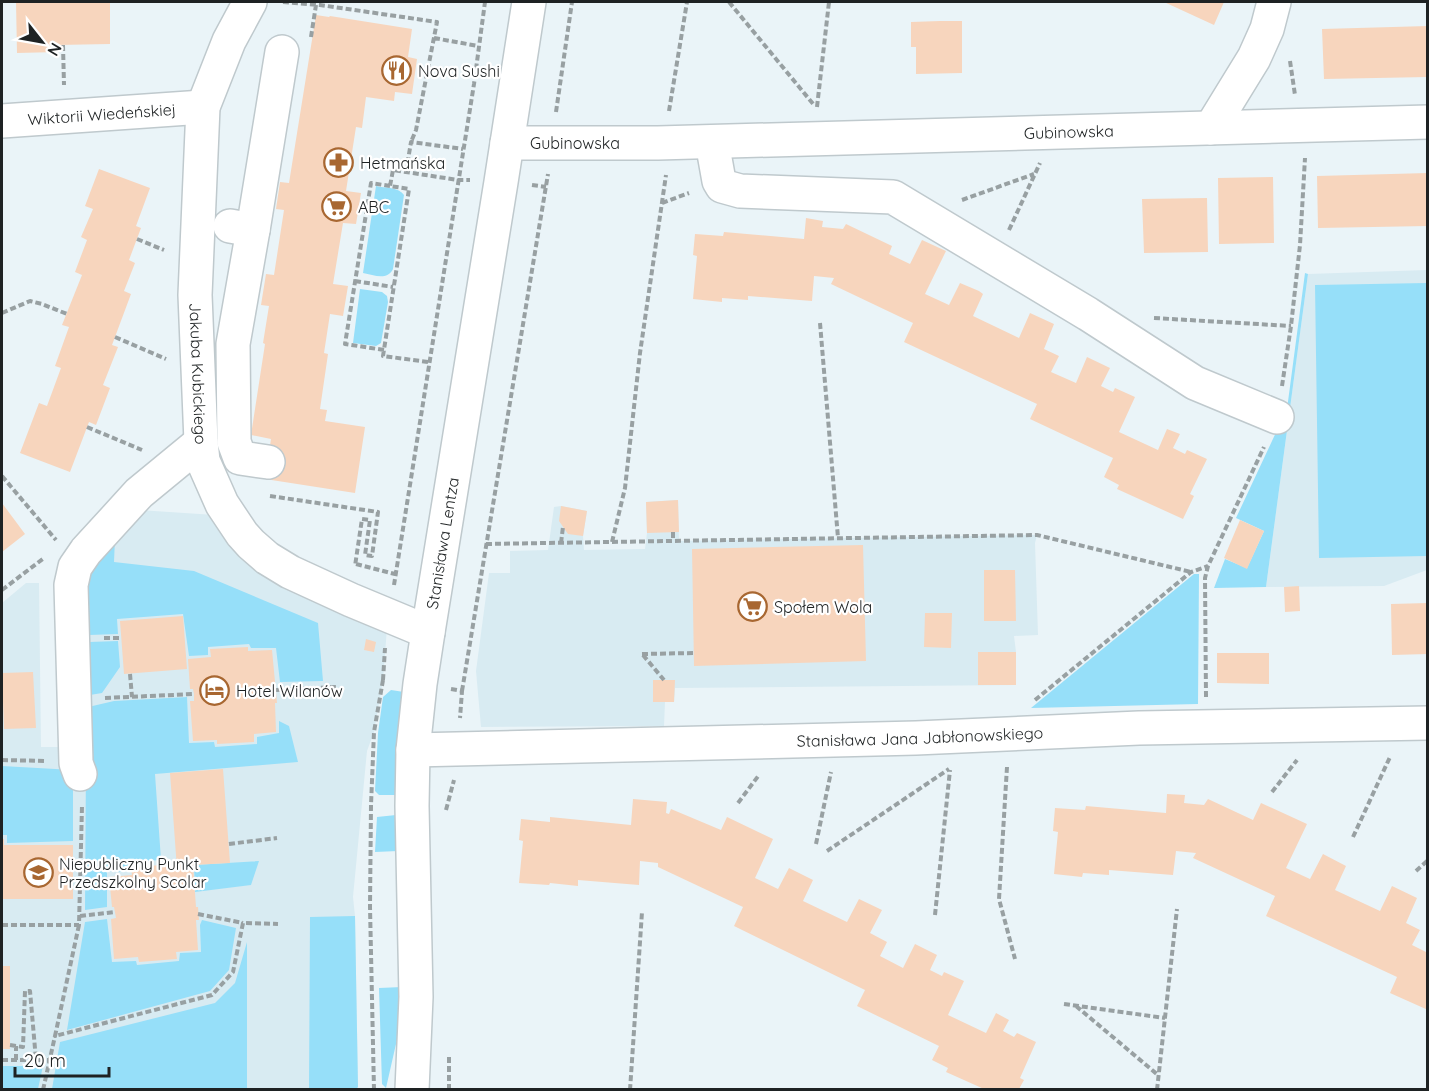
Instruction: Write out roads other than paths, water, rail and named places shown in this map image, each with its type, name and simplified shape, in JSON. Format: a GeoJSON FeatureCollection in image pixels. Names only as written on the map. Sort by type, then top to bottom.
{"type":"FeatureCollection","features":[{"type":"Feature","properties":{"kind":"street","name":"Jakuba Kubickiego"},"geometry":{"type":"LineString","coordinates":[[250,2],[230,41],[203,107],[195,295],[203,461],[222,504],[242,534],[267,558],[290,572],[428,632]]}},
{"type":"Feature","properties":{"kind":"street","name":"Stanisława Lentza"},"geometry":{"type":"LineString","coordinates":[[412,1089],[417,998],[412,806],[413,750],[428,632],[529,2]]}},
{"type":"Feature","properties":{"kind":"street"},"geometry":{"type":"LineString","coordinates":[[1211,128],[1254,58],[1267,29],[1274,2]]}},
{"type":"Feature","properties":{"kind":"street"},"geometry":{"type":"LineString","coordinates":[[268,462],[240,458],[234,441],[233,344],[242,228],[282,52]]}},
{"type":"Feature","properties":{"kind":"street","name":"Wiktorii Wiedeńskiej"},"geometry":{"type":"LineString","coordinates":[[2,121],[203,107]]}},
{"type":"Feature","properties":{"kind":"street","name":"Gubinowska"},"geometry":{"type":"LineString","coordinates":[[507,143],[622,143],[663,132],[712,142],[1428,122]]}},
{"type":"Feature","properties":{"kind":"street"},"geometry":{"type":"LineString","coordinates":[[712,142],[718,181],[722,186],[740,190],[893,197],[1088,314],[1195,383],[1277,417]]}},
{"type":"Feature","properties":{"kind":"street"},"geometry":{"type":"LineString","coordinates":[[80,774],[76,763],[71,585],[77,564],[86,550],[139,492],[201,442]]}},
{"type":"Feature","properties":{"kind":"street","name":"Stanisława Jana Jabłonowskiego"},"geometry":{"type":"LineString","coordinates":[[413,750],[916,738],[1139,728],[1428,723]]}},
{"type":"Feature","properties":{"kind":"place","name":"Nova Sushi"},"geometry":{"type":"Point","coordinates":[397,71]}},
{"type":"Feature","properties":{"kind":"place","name":"Hetmańska"},"geometry":{"type":"Point","coordinates":[339,163]}},
{"type":"Feature","properties":{"kind":"place","name":"ABC"},"geometry":{"type":"Point","coordinates":[337,207]}},
{"type":"Feature","properties":{"kind":"place","name":"Społem Wola"},"geometry":{"type":"Point","coordinates":[753,607]}},
{"type":"Feature","properties":{"kind":"place","name":"Hotel Wilanów"},"geometry":{"type":"Point","coordinates":[215,691]}},
{"type":"Feature","properties":{"kind":"place","name":"Niepubliczny Punkt Przedszkolny Scolar"},"geometry":{"type":"Point","coordinates":[38,873]}}]}
